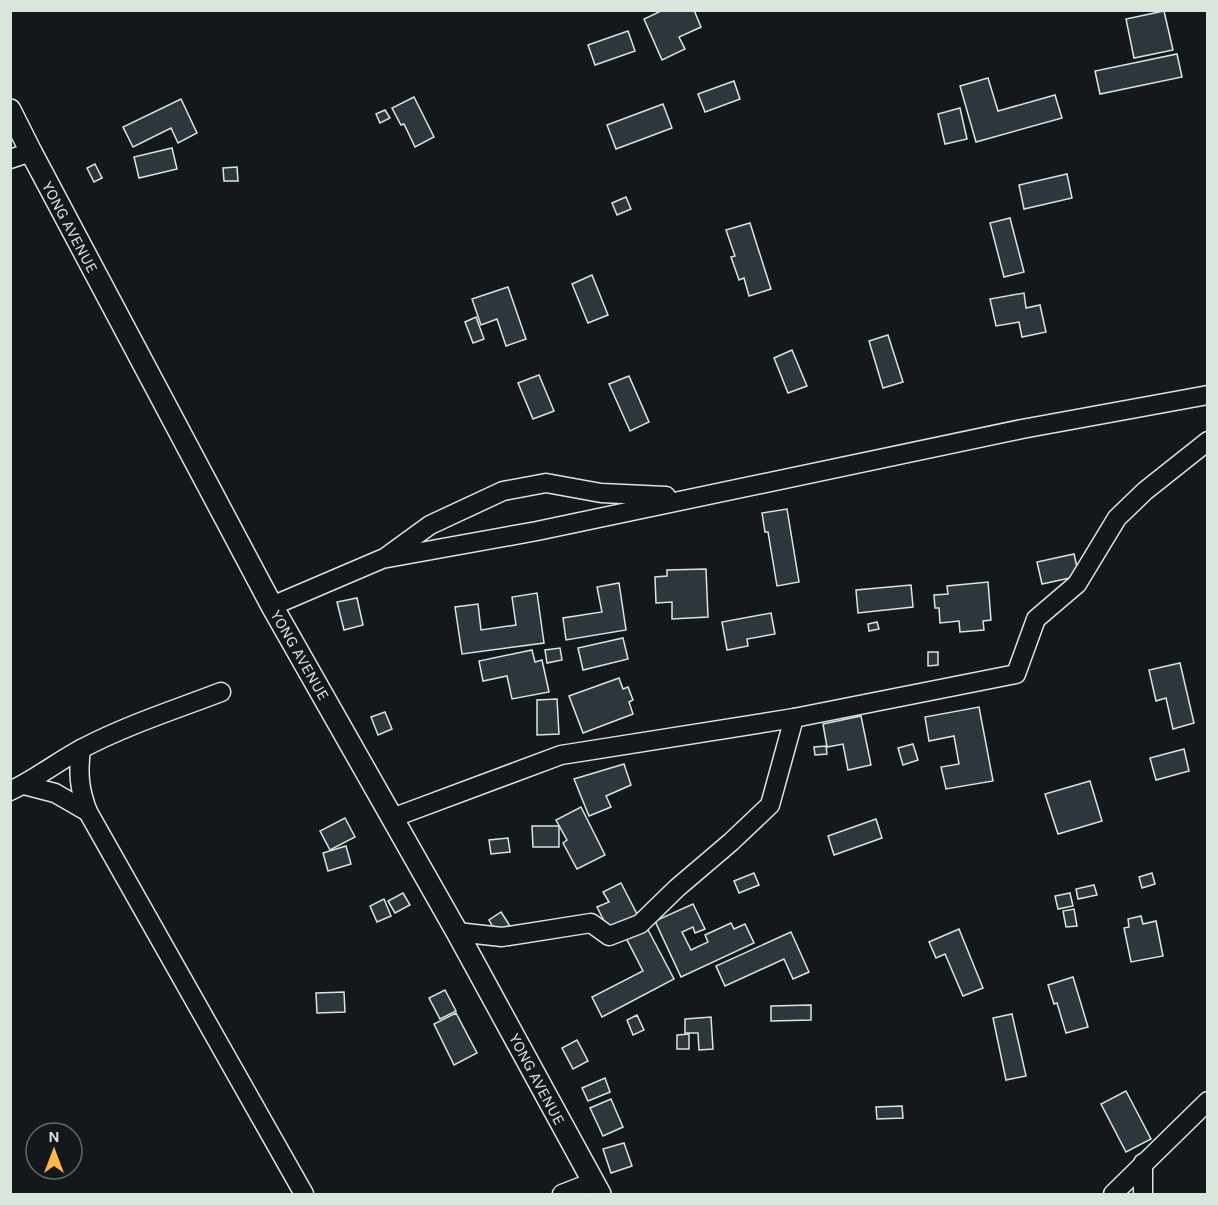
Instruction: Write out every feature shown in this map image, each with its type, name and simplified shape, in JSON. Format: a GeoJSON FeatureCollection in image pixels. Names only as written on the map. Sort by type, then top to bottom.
{"type":"FeatureCollection","features":[{"type":"Feature","properties":{"kind":"street","name":"YONG AVENUE"},"geometry":{"type":"LineString","coordinates":[[10,110],[21,156],[457,932],[597,1188]]}},
{"type":"Feature","properties":{"kind":"street"},"geometry":{"type":"LineString","coordinates":[[382,559],[537,531],[1022,429],[1208,395]]}},
{"type":"Feature","properties":{"kind":"street"},"geometry":{"type":"LineString","coordinates":[[392,818],[561,755],[794,718],[1016,674],[1036,619],[1077,584],[1117,518],[1145,491],[1208,441]]}},
{"type":"Feature","properties":{"kind":"street"},"geometry":{"type":"LineString","coordinates":[[272,606],[382,559],[430,525],[504,491],[546,483],[601,493],[692,497]]}},
{"type":"Feature","properties":{"kind":"street"},"geometry":{"type":"LineString","coordinates":[[17,788],[81,749],[125,728],[221,692]]}},
{"type":"Feature","properties":{"kind":"street"},"geometry":{"type":"LineString","coordinates":[[457,932],[502,938],[591,923],[609,936],[640,924],[770,805],[794,718]]}},
{"type":"Feature","properties":{"kind":"street"},"geometry":{"type":"LineString","coordinates":[[81,749],[78,773],[88,812],[304,1194]]}},
{"type":"Feature","properties":{"kind":"street"},"geometry":{"type":"LineString","coordinates":[[17,788],[55,793],[88,812]]}},
{"type":"Feature","properties":{"kind":"street"},"geometry":{"type":"LineString","coordinates":[[1113,1194],[1208,1101]]}},
{"type":"Feature","properties":{"kind":"street"},"geometry":{"type":"LineString","coordinates":[[1143,1163],[1143,1194]]}},
{"type":"Feature","properties":{"kind":"street"},"geometry":{"type":"LineString","coordinates":[[562,1194],[597,1188]]}},
{"type":"Feature","properties":{"kind":"building"},"geometry":{"type":"Polygon","coordinates":[[[663,10],[694,10],[701,27],[679,37],[685,49],[662,60],[644,19],[663,10]]]}},
{"type":"Feature","properties":{"kind":"building"},"geometry":{"type":"Polygon","coordinates":[[[1164,11],[1173,50],[1134,58],[1126,19],[1164,11]]]}},
{"type":"Feature","properties":{"kind":"building"},"geometry":{"type":"Polygon","coordinates":[[[628,31],[635,51],[595,65],[588,45],[628,31]]]}},
{"type":"Feature","properties":{"kind":"building"},"geometry":{"type":"Polygon","coordinates":[[[1177,54],[1182,77],[1100,94],[1095,71],[1177,54]]]}},
{"type":"Feature","properties":{"kind":"building"},"geometry":{"type":"Polygon","coordinates":[[[988,78],[998,111],[1055,95],[1062,118],[976,142],[960,86],[988,78]]]}},
{"type":"Feature","properties":{"kind":"building"},"geometry":{"type":"Polygon","coordinates":[[[734,81],[740,99],[705,112],[698,94],[734,81]]]}},
{"type":"Feature","properties":{"kind":"building"},"geometry":{"type":"Polygon","coordinates":[[[414,97],[434,137],[415,147],[404,124],[401,125],[392,108],[414,97]]]}},
{"type":"Feature","properties":{"kind":"building"},"geometry":{"type":"Polygon","coordinates":[[[181,99],[197,133],[178,143],[171,128],[133,147],[123,127],[181,99]]]}},
{"type":"Feature","properties":{"kind":"building"},"geometry":{"type":"Polygon","coordinates":[[[663,104],[672,128],[616,149],[607,125],[663,104]]]}},
{"type":"Feature","properties":{"kind":"building"},"geometry":{"type":"Polygon","coordinates":[[[960,108],[967,139],[945,144],[938,114],[960,108]]]}},
{"type":"Feature","properties":{"kind":"building"},"geometry":{"type":"Polygon","coordinates":[[[385,110],[390,118],[380,123],[376,114],[385,110]]]}},
{"type":"Feature","properties":{"kind":"building"},"geometry":{"type":"Polygon","coordinates":[[[172,148],[177,169],[139,178],[134,157],[172,148]]]}},
{"type":"Feature","properties":{"kind":"building"},"geometry":{"type":"Polygon","coordinates":[[[95,164],[102,178],[94,182],[87,168],[95,164]]]}},
{"type":"Feature","properties":{"kind":"building"},"geometry":{"type":"Polygon","coordinates":[[[237,167],[238,181],[224,181],[223,168],[237,167]]]}},
{"type":"Feature","properties":{"kind":"building"},"geometry":{"type":"Polygon","coordinates":[[[1067,174],[1072,198],[1024,209],[1019,185],[1067,174]]]}},
{"type":"Feature","properties":{"kind":"building"},"geometry":{"type":"Polygon","coordinates":[[[626,197],[631,209],[617,215],[612,203],[626,197]]]}},
{"type":"Feature","properties":{"kind":"building"},"geometry":{"type":"Polygon","coordinates":[[[1010,218],[1024,272],[1004,277],[990,223],[1010,218]]]}},
{"type":"Feature","properties":{"kind":"building"},"geometry":{"type":"Polygon","coordinates":[[[750,223],[771,289],[749,296],[744,278],[739,280],[731,257],[735,256],[726,230],[750,223]]]}},
{"type":"Feature","properties":{"kind":"building"},"geometry":{"type":"Polygon","coordinates":[[[592,275],[608,315],[588,323],[572,284],[592,275]]]}},
{"type":"Feature","properties":{"kind":"building"},"geometry":{"type":"Polygon","coordinates":[[[508,287],[526,339],[506,346],[497,319],[481,325],[472,299],[508,287]]]}},
{"type":"Feature","properties":{"kind":"building"},"geometry":{"type":"Polygon","coordinates":[[[1024,293],[1026,308],[1040,305],[1046,332],[1022,337],[1019,322],[996,326],[990,299],[1024,293]]]}},
{"type":"Feature","properties":{"kind":"building"},"geometry":{"type":"Polygon","coordinates":[[[476,317],[484,339],[473,343],[465,322],[476,317]]]}},
{"type":"Feature","properties":{"kind":"building"},"geometry":{"type":"Polygon","coordinates":[[[888,335],[903,382],[883,388],[869,341],[888,335]]]}},
{"type":"Feature","properties":{"kind":"building"},"geometry":{"type":"Polygon","coordinates":[[[792,350],[807,386],[788,393],[774,358],[792,350]]]}},
{"type":"Feature","properties":{"kind":"building"},"geometry":{"type":"Polygon","coordinates":[[[539,375],[554,411],[533,419],[518,383],[539,375]]]}},
{"type":"Feature","properties":{"kind":"building"},"geometry":{"type":"Polygon","coordinates":[[[629,376],[649,422],[630,431],[609,384],[629,376]]]}},
{"type":"Feature","properties":{"kind":"building"},"geometry":{"type":"Polygon","coordinates":[[[787,509],[799,582],[777,586],[768,532],[765,532],[762,513],[787,509]]]}},
{"type":"Feature","properties":{"kind":"building"},"geometry":{"type":"Polygon","coordinates":[[[1074,554],[1079,576],[1042,584],[1037,562],[1074,554]]]}},
{"type":"Feature","properties":{"kind":"building"},"geometry":{"type":"Polygon","coordinates":[[[706,569],[708,617],[672,619],[672,602],[656,603],[655,577],[667,576],[667,570],[706,569]]]}},
{"type":"Feature","properties":{"kind":"building"},"geometry":{"type":"Polygon","coordinates":[[[988,582],[991,620],[983,621],[984,630],[960,632],[959,621],[940,623],[939,608],[935,608],[934,595],[948,594],[947,586],[988,582]]]}},
{"type":"Feature","properties":{"kind":"building"},"geometry":{"type":"Polygon","coordinates":[[[619,583],[626,630],[566,640],[563,618],[602,612],[597,587],[619,583]]]}},
{"type":"Feature","properties":{"kind":"building"},"geometry":{"type":"Polygon","coordinates":[[[911,585],[913,607],[858,613],[856,590],[911,585]]]}},
{"type":"Feature","properties":{"kind":"building"},"geometry":{"type":"Polygon","coordinates":[[[537,593],[544,643],[462,654],[455,607],[478,604],[481,630],[516,625],[512,597],[537,593]]]}},
{"type":"Feature","properties":{"kind":"building"},"geometry":{"type":"Polygon","coordinates":[[[357,598],[363,625],[344,630],[337,602],[357,598]]]}},
{"type":"Feature","properties":{"kind":"building"},"geometry":{"type":"Polygon","coordinates":[[[771,613],[775,634],[747,639],[748,646],[727,650],[722,622],[771,613]]]}},
{"type":"Feature","properties":{"kind":"building"},"geometry":{"type":"Polygon","coordinates":[[[877,622],[879,629],[869,631],[868,624],[877,622]]]}},
{"type":"Feature","properties":{"kind":"building"},"geometry":{"type":"Polygon","coordinates":[[[623,638],[628,659],[583,670],[578,648],[623,638]]]}},
{"type":"Feature","properties":{"kind":"building"},"geometry":{"type":"Polygon","coordinates":[[[560,648],[562,660],[547,663],[545,650],[560,648]]]}},
{"type":"Feature","properties":{"kind":"building"},"geometry":{"type":"Polygon","coordinates":[[[532,650],[535,662],[542,660],[549,692],[512,699],[507,676],[483,681],[479,661],[532,650]]]}},
{"type":"Feature","properties":{"kind":"building"},"geometry":{"type":"Polygon","coordinates":[[[928,652],[938,652],[938,665],[928,666],[928,652]]]}},
{"type":"Feature","properties":{"kind":"building"},"geometry":{"type":"Polygon","coordinates":[[[1180,663],[1194,723],[1173,729],[1166,698],[1156,701],[1149,670],[1180,663]]]}},
{"type":"Feature","properties":{"kind":"building"},"geometry":{"type":"Polygon","coordinates":[[[619,678],[623,689],[628,687],[633,700],[629,702],[633,714],[583,733],[569,696],[619,678]]]}},
{"type":"Feature","properties":{"kind":"building"},"geometry":{"type":"Polygon","coordinates":[[[557,699],[559,734],[537,735],[537,700],[557,699]]]}},
{"type":"Feature","properties":{"kind":"building"},"geometry":{"type":"Polygon","coordinates":[[[979,707],[993,781],[946,789],[941,767],[959,764],[954,736],[929,741],[925,717],[979,707]]]}},
{"type":"Feature","properties":{"kind":"building"},"geometry":{"type":"Polygon","coordinates":[[[385,712],[392,729],[378,735],[371,717],[385,712]]]}},
{"type":"Feature","properties":{"kind":"building"},"geometry":{"type":"Polygon","coordinates":[[[861,716],[871,765],[848,770],[843,744],[827,747],[823,724],[861,716]]]}},
{"type":"Feature","properties":{"kind":"building"},"geometry":{"type":"Polygon","coordinates":[[[913,744],[918,760],[903,765],[898,748],[913,744]]]}},
{"type":"Feature","properties":{"kind":"building"},"geometry":{"type":"Polygon","coordinates":[[[826,746],[827,754],[815,755],[814,747],[826,746]]]}},
{"type":"Feature","properties":{"kind":"building"},"geometry":{"type":"Polygon","coordinates":[[[1184,749],[1189,771],[1156,780],[1150,758],[1184,749]]]}},
{"type":"Feature","properties":{"kind":"building"},"geometry":{"type":"Polygon","coordinates":[[[624,764],[631,785],[606,796],[611,807],[589,816],[574,779],[624,764]]]}},
{"type":"Feature","properties":{"kind":"building"},"geometry":{"type":"Polygon","coordinates":[[[1090,781],[1102,821],[1058,834],[1045,794],[1090,781]]]}},
{"type":"Feature","properties":{"kind":"building"},"geometry":{"type":"Polygon","coordinates":[[[581,807],[605,855],[577,869],[563,843],[567,840],[556,820],[581,807]]]}},
{"type":"Feature","properties":{"kind":"building"},"geometry":{"type":"Polygon","coordinates":[[[345,818],[355,837],[330,850],[320,831],[345,818]]]}},
{"type":"Feature","properties":{"kind":"building"},"geometry":{"type":"Polygon","coordinates":[[[876,819],[882,838],[834,855],[828,836],[876,819]]]}},
{"type":"Feature","properties":{"kind":"building"},"geometry":{"type":"Polygon","coordinates":[[[532,826],[559,826],[559,847],[533,847],[532,826]]]}},
{"type":"Feature","properties":{"kind":"building"},"geometry":{"type":"Polygon","coordinates":[[[508,838],[510,852],[491,854],[489,840],[508,838]]]}},
{"type":"Feature","properties":{"kind":"building"},"geometry":{"type":"Polygon","coordinates":[[[346,846],[351,864],[328,871],[323,853],[346,846]]]}},
{"type":"Feature","properties":{"kind":"building"},"geometry":{"type":"Polygon","coordinates":[[[754,873],[759,885],[739,893],[734,881],[754,873]]]}},
{"type":"Feature","properties":{"kind":"building"},"geometry":{"type":"Polygon","coordinates":[[[1152,873],[1155,884],[1142,888],[1139,877],[1152,873]]]}},
{"type":"Feature","properties":{"kind":"building"},"geometry":{"type":"Polygon","coordinates":[[[621,883],[638,916],[609,931],[597,907],[609,902],[603,892],[621,883]]]}},
{"type":"Feature","properties":{"kind":"building"},"geometry":{"type":"Polygon","coordinates":[[[1094,885],[1097,895],[1078,899],[1076,889],[1094,885]]]}},
{"type":"Feature","properties":{"kind":"building"},"geometry":{"type":"Polygon","coordinates":[[[403,893],[410,905],[395,913],[388,901],[403,893]]]}},
{"type":"Feature","properties":{"kind":"building"},"geometry":{"type":"Polygon","coordinates":[[[1070,893],[1073,906],[1058,909],[1055,896],[1070,893]]]}},
{"type":"Feature","properties":{"kind":"building"},"geometry":{"type":"Polygon","coordinates":[[[384,899],[391,916],[377,922],[370,906],[384,899]]]}},
{"type":"Feature","properties":{"kind":"building"},"geometry":{"type":"Polygon","coordinates":[[[693,904],[705,929],[695,933],[693,927],[682,932],[691,950],[708,942],[705,935],[731,923],[734,929],[745,924],[754,943],[681,977],[655,921],[693,904]]]}},
{"type":"Feature","properties":{"kind":"building"},"geometry":{"type":"Polygon","coordinates":[[[1074,909],[1077,926],[1066,927],[1063,911],[1074,909]]]}},
{"type":"Feature","properties":{"kind":"building"},"geometry":{"type":"Polygon","coordinates":[[[501,912],[510,926],[497,934],[489,920],[501,912]]]}},
{"type":"Feature","properties":{"kind":"building"},"geometry":{"type":"Polygon","coordinates":[[[1141,916],[1143,924],[1156,921],[1163,956],[1131,962],[1124,928],[1129,927],[1128,919],[1141,916]]]}},
{"type":"Feature","properties":{"kind":"building"},"geometry":{"type":"Polygon","coordinates":[[[646,926],[674,979],[602,1017],[592,997],[643,971],[625,936],[646,926]]]}},
{"type":"Feature","properties":{"kind":"building"},"geometry":{"type":"Polygon","coordinates":[[[959,929],[983,988],[963,996],[945,954],[936,958],[929,942],[959,929]]]}},
{"type":"Feature","properties":{"kind":"building"},"geometry":{"type":"Polygon","coordinates":[[[791,932],[809,972],[793,979],[784,959],[725,986],[716,966],[791,932]]]}},
{"type":"Feature","properties":{"kind":"building"},"geometry":{"type":"Polygon","coordinates":[[[1073,977],[1088,1027],[1066,1033],[1057,1003],[1054,1004],[1048,985],[1073,977]]]}},
{"type":"Feature","properties":{"kind":"building"},"geometry":{"type":"Polygon","coordinates":[[[445,990],[456,1011],[440,1019],[429,998],[445,990]]]}},
{"type":"Feature","properties":{"kind":"building"},"geometry":{"type":"Polygon","coordinates":[[[344,992],[345,1012],[317,1013],[316,993],[344,992]]]}},
{"type":"Feature","properties":{"kind":"building"},"geometry":{"type":"Polygon","coordinates":[[[811,1005],[811,1020],[771,1021],[771,1006],[811,1005]]]}},
{"type":"Feature","properties":{"kind":"building"},"geometry":{"type":"Polygon","coordinates":[[[456,1013],[477,1053],[454,1065],[434,1024],[456,1013]]]}},
{"type":"Feature","properties":{"kind":"building"},"geometry":{"type":"Polygon","coordinates":[[[1012,1014],[1026,1076],[1006,1080],[993,1018],[1012,1014]]]}},
{"type":"Feature","properties":{"kind":"building"},"geometry":{"type":"Polygon","coordinates":[[[637,1015],[644,1030],[633,1035],[627,1020],[637,1015]]]}},
{"type":"Feature","properties":{"kind":"building"},"geometry":{"type":"Polygon","coordinates":[[[711,1017],[713,1049],[699,1050],[698,1033],[685,1033],[685,1019],[711,1017]]]}},
{"type":"Feature","properties":{"kind":"building"},"geometry":{"type":"Polygon","coordinates":[[[689,1034],[689,1049],[677,1049],[677,1035],[689,1034]]]}},
{"type":"Feature","properties":{"kind":"building"},"geometry":{"type":"Polygon","coordinates":[[[577,1040],[588,1061],[573,1069],[562,1048],[577,1040]]]}},
{"type":"Feature","properties":{"kind":"building"},"geometry":{"type":"Polygon","coordinates":[[[605,1078],[610,1092],[588,1101],[582,1088],[605,1078]]]}},
{"type":"Feature","properties":{"kind":"building"},"geometry":{"type":"Polygon","coordinates":[[[1126,1091],[1151,1139],[1126,1152],[1101,1104],[1126,1091]]]}},
{"type":"Feature","properties":{"kind":"building"},"geometry":{"type":"Polygon","coordinates":[[[611,1099],[623,1127],[603,1136],[590,1108],[611,1099]]]}},
{"type":"Feature","properties":{"kind":"building"},"geometry":{"type":"Polygon","coordinates":[[[902,1106],[903,1118],[877,1119],[876,1107],[902,1106]]]}},
{"type":"Feature","properties":{"kind":"building"},"geometry":{"type":"Polygon","coordinates":[[[624,1143],[632,1166],[611,1173],[603,1149],[624,1143]]]}}]}
